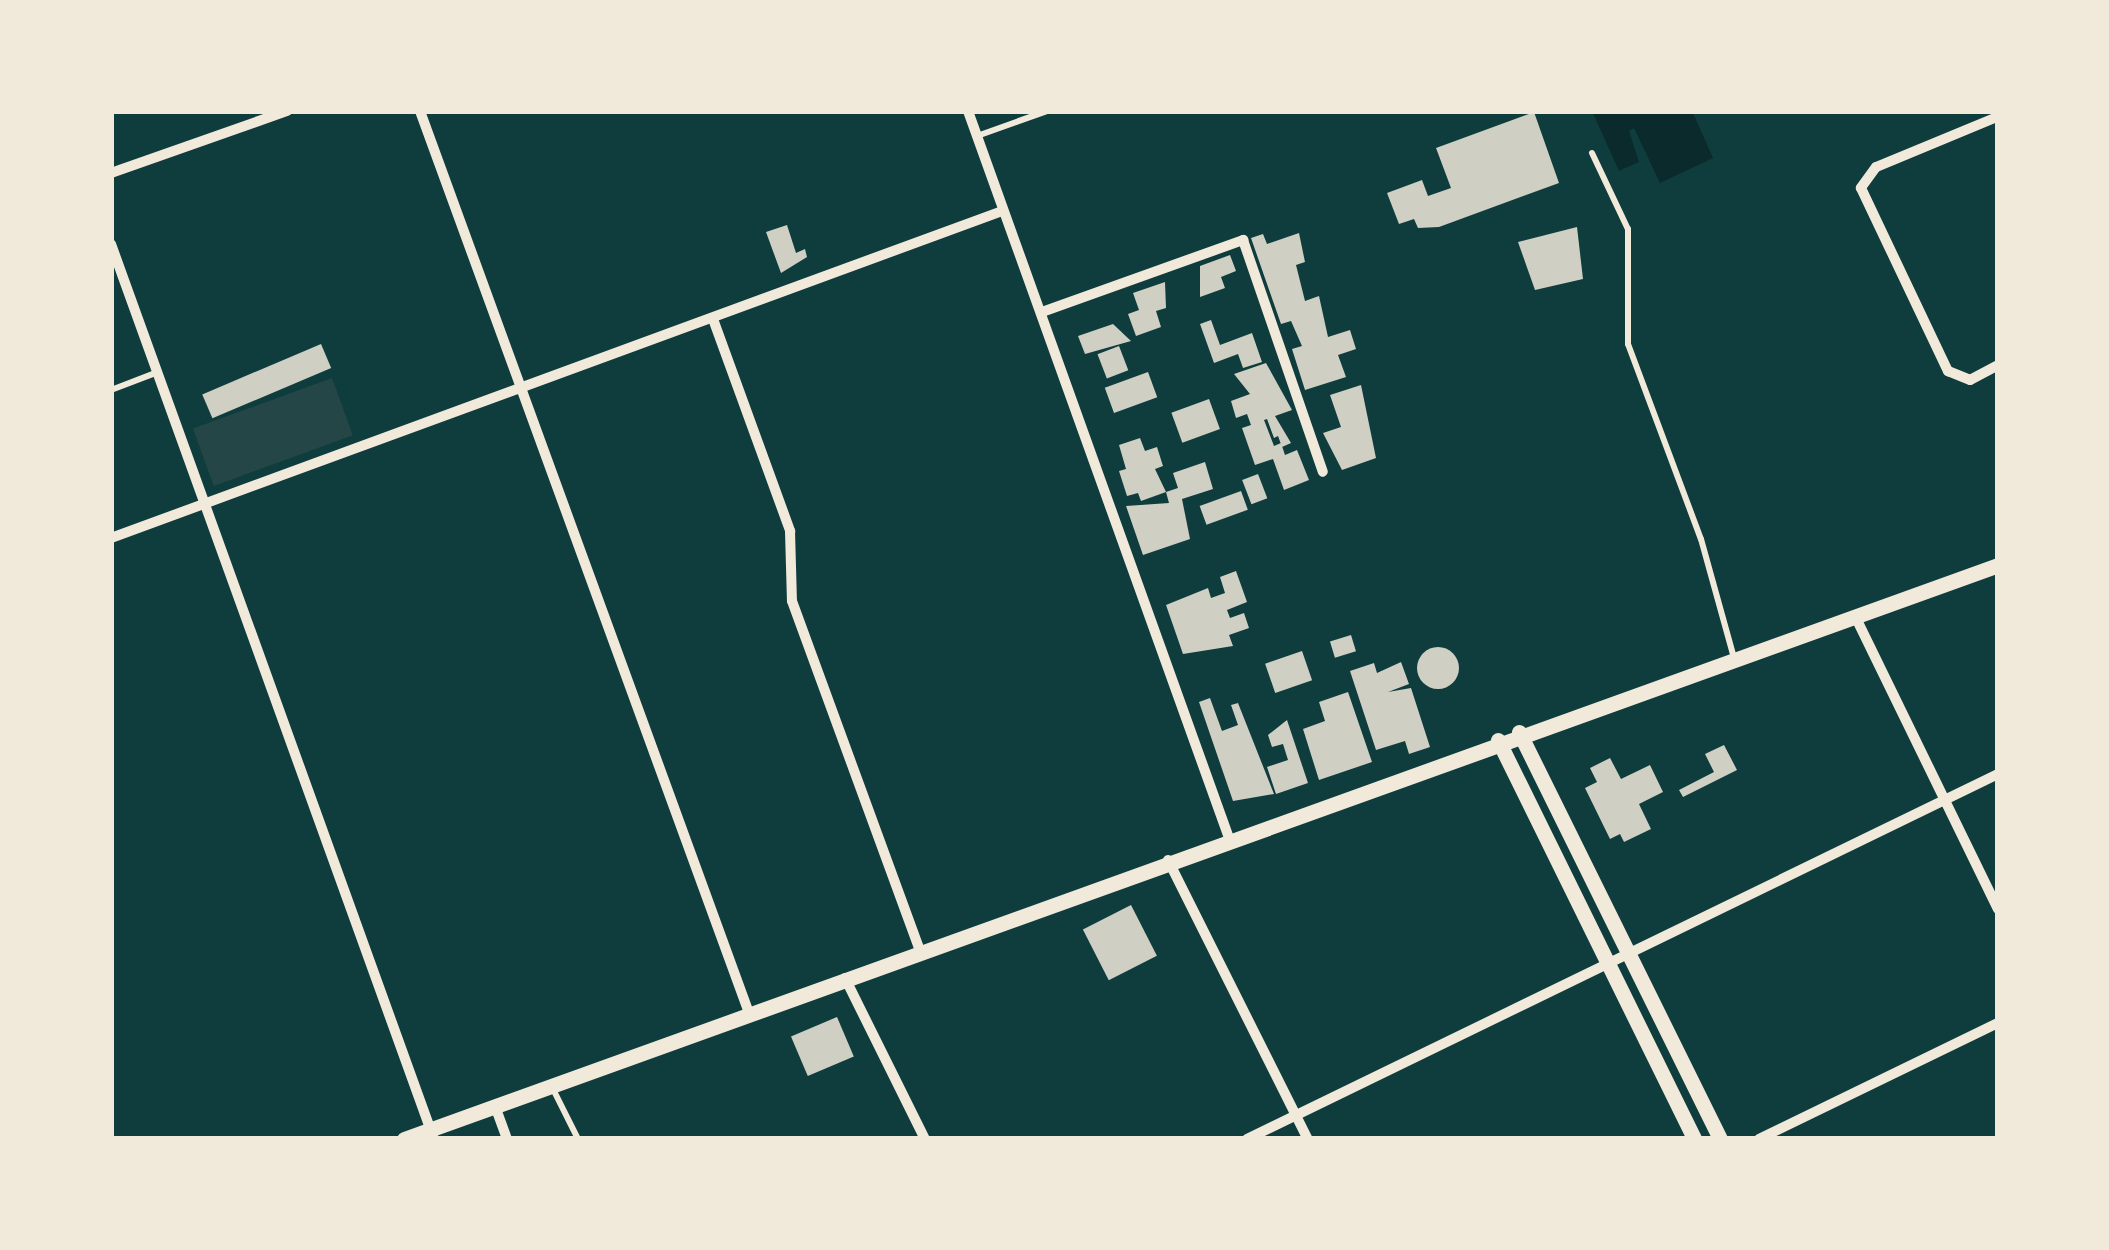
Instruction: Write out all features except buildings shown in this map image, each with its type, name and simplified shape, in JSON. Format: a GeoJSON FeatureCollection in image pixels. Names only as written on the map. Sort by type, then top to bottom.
{"type":"FeatureCollection","features":[{"type":"Feature","properties":{"kind":"main road"},"geometry":{"type":"LineString","coordinates":[[404,1139],[432,1134],[495,1106],[1732,654],[1998,565]]}},
{"type":"Feature","properties":{"kind":"main road"},"geometry":{"type":"LineString","coordinates":[[1519,732],[1720,1139]]}},
{"type":"Feature","properties":{"kind":"main road"},"geometry":{"type":"LineString","coordinates":[[1498,740],[1694,1139]]}},
{"type":"Feature","properties":{"kind":"street"},"geometry":{"type":"LineString","coordinates":[[111,173],[287,111]]}},
{"type":"Feature","properties":{"kind":"street"},"geometry":{"type":"LineString","coordinates":[[420,111],[749,1013]]}},
{"type":"Feature","properties":{"kind":"street"},"geometry":{"type":"LineString","coordinates":[[968,111],[1228,838]]}},
{"type":"Feature","properties":{"kind":"street"},"geometry":{"type":"LineString","coordinates":[[1996,116],[1876,167],[1861,188],[1948,370],[1970,380],[1998,365]]}},
{"type":"Feature","properties":{"kind":"street"},"geometry":{"type":"LineString","coordinates":[[111,538],[1002,211]]}},
{"type":"Feature","properties":{"kind":"street"},"geometry":{"type":"LineString","coordinates":[[1042,312],[1243,240],[1323,472]]}},
{"type":"Feature","properties":{"kind":"street"},"geometry":{"type":"LineString","coordinates":[[111,244],[432,1134]]}},
{"type":"Feature","properties":{"kind":"street"},"geometry":{"type":"LineString","coordinates":[[713,319],[790,531],[792,601],[920,951]]}},
{"type":"Feature","properties":{"kind":"street"},"geometry":{"type":"LineString","coordinates":[[1855,616],[1998,910]]}},
{"type":"Feature","properties":{"kind":"street"},"geometry":{"type":"LineString","coordinates":[[1247,1139],[1625,950],[1998,774]]}},
{"type":"Feature","properties":{"kind":"street"},"geometry":{"type":"LineString","coordinates":[[1168,860],[1308,1139]]}},
{"type":"Feature","properties":{"kind":"street"},"geometry":{"type":"LineString","coordinates":[[845,978],[925,1139]]}},
{"type":"Feature","properties":{"kind":"street"},"geometry":{"type":"LineString","coordinates":[[1759,1139],[1998,1023]]}},
{"type":"Feature","properties":{"kind":"street"},"geometry":{"type":"LineString","coordinates":[[495,1106],[507,1139]]}},
{"type":"Feature","properties":{"kind":"lane"},"geometry":{"type":"LineString","coordinates":[[977,136],[1047,111]]}},
{"type":"Feature","properties":{"kind":"lane"},"geometry":{"type":"LineString","coordinates":[[1592,153],[1628,229],[1628,344],[1701,539],[1732,654]]}},
{"type":"Feature","properties":{"kind":"lane"},"geometry":{"type":"LineString","coordinates":[[111,390],[158,372]]}},
{"type":"Feature","properties":{"kind":"lane"},"geometry":{"type":"LineString","coordinates":[[551,1086],[578,1139]]}},
{"type":"Feature","properties":{"kind":"shaded area"},"geometry":{"type":"Polygon","coordinates":[[[1592,111],[1692,111],[1713,158],[1660,183],[1634,128],[1629,131],[1639,162],[1619,171],[1592,111]]]}},
{"type":"Feature","properties":{"kind":"shaded area"},"geometry":{"type":"Polygon","coordinates":[[[332,378],[353,435],[214,486],[193,429],[332,378]]]}}]}
